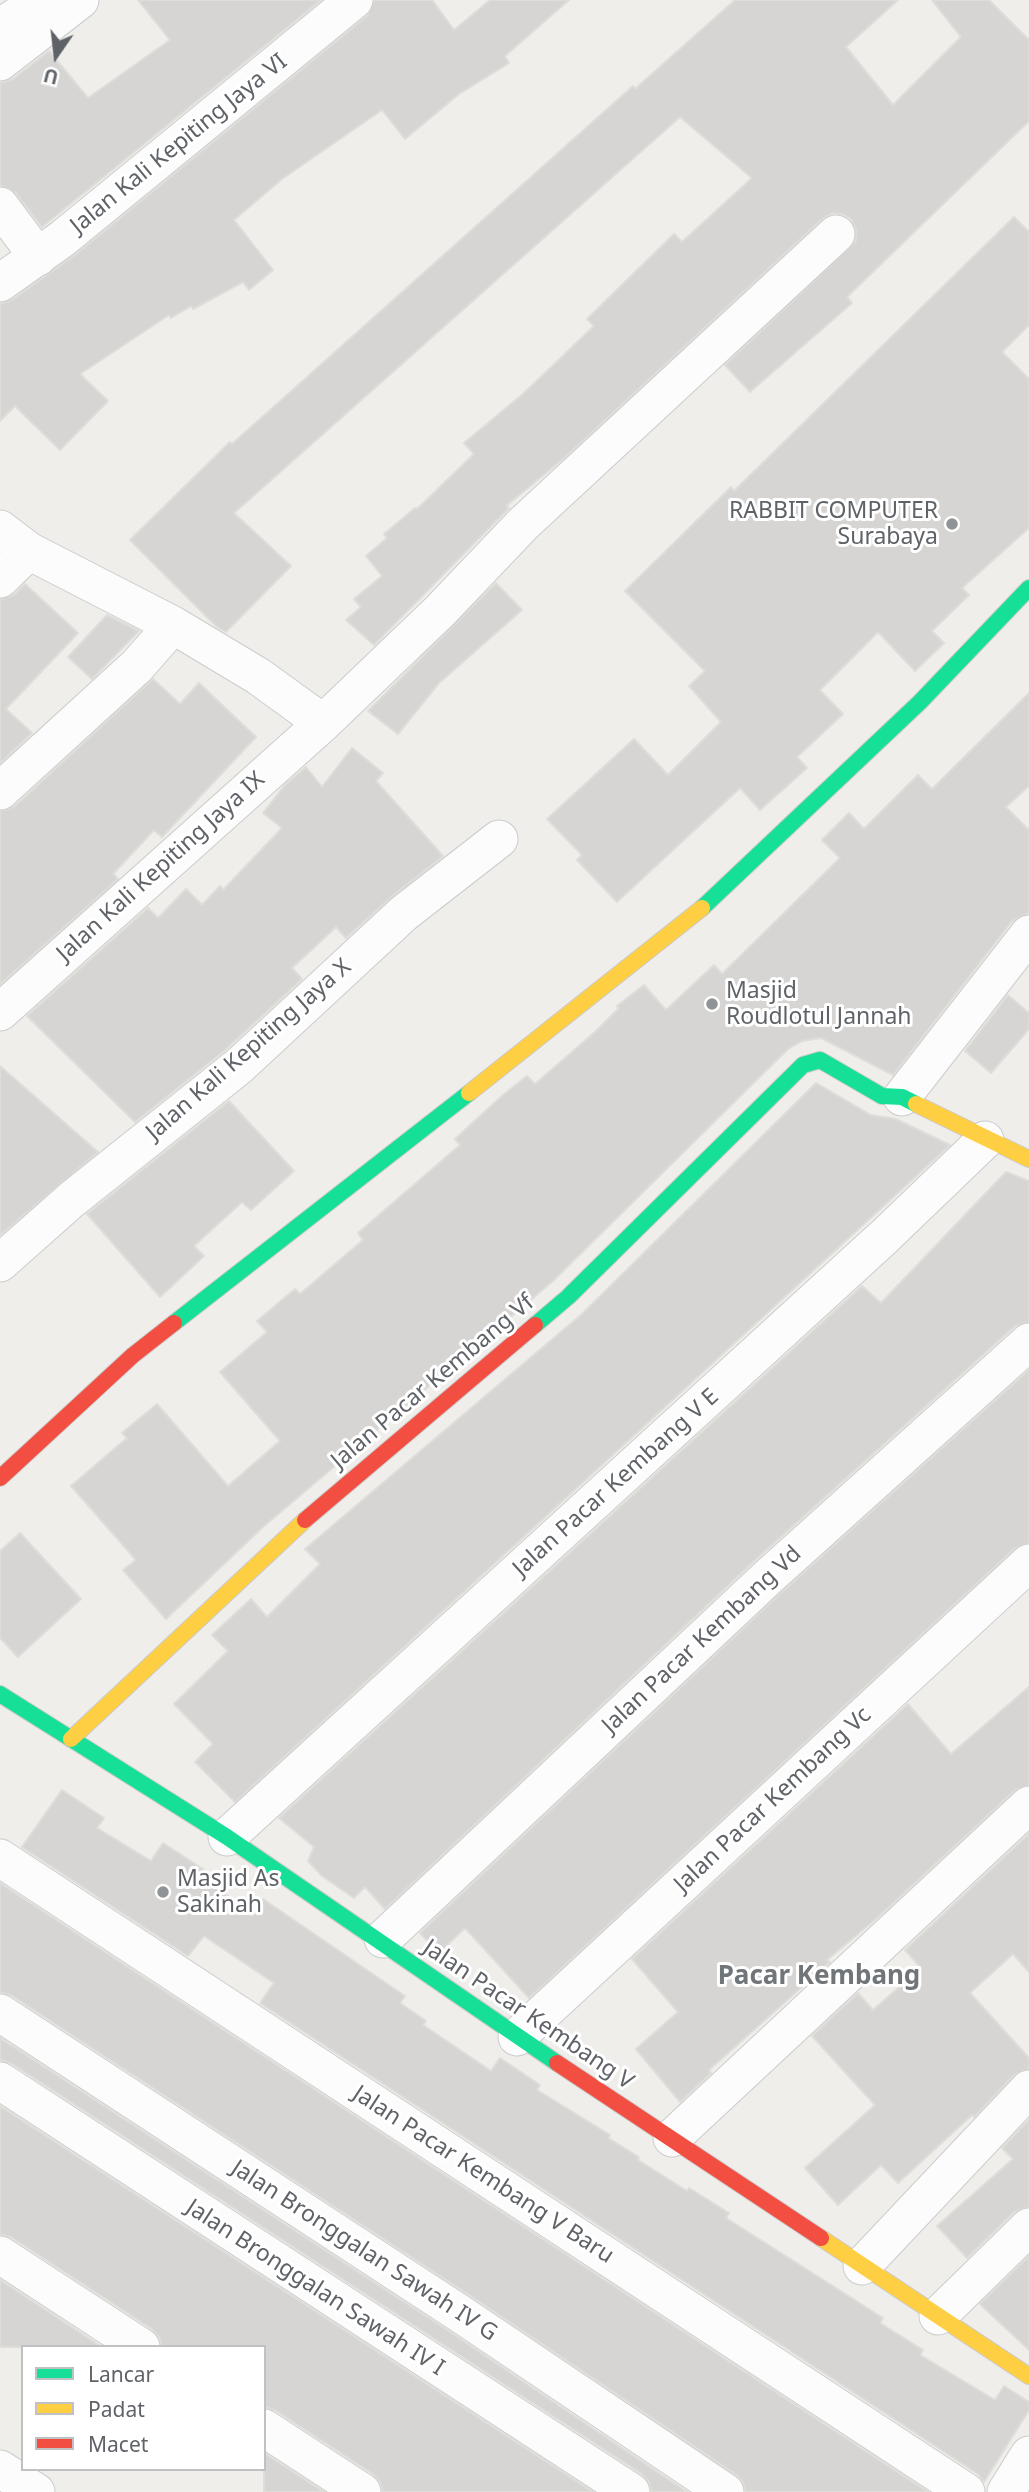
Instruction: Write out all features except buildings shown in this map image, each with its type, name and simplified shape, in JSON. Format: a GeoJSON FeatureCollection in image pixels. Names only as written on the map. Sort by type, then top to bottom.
{"type":"FeatureCollection","features":[{"type":"Feature","properties":{"kind":"street"},"geometry":{"type":"LineString","coordinates":[[0,27],[43,0]]}},
{"type":"Feature","properties":{"kind":"street"},"geometry":{"type":"LineString","coordinates":[[0,62],[80,0]]}},
{"type":"Feature","properties":{"kind":"street","name":"Jalan Kali Kepiting Jaya VI"},"geometry":{"type":"LineString","coordinates":[[0,283],[38,257],[355,0]]}},
{"type":"Feature","properties":{"kind":"street"},"geometry":{"type":"LineString","coordinates":[[0,206],[38,257]]}},
{"type":"Feature","properties":{"kind":"street","name":"Jalan Kali Kepiting Jaya IX"},"geometry":{"type":"LineString","coordinates":[[0,1012],[323,723],[440,611],[523,524],[836,234]]}},
{"type":"Feature","properties":{"kind":"street"},"geometry":{"type":"LineString","coordinates":[[0,529],[29,551],[173,625],[258,676],[323,723]]}},
{"type":"Feature","properties":{"kind":"street"},"geometry":{"type":"LineString","coordinates":[[0,579],[29,551]]}},
{"type":"Feature","properties":{"kind":"street"},"geometry":{"type":"LineString","coordinates":[[0,1478],[132,1356],[627,970],[706,905],[920,702],[1029,588]]}},
{"type":"Feature","properties":{"kind":"street"},"geometry":{"type":"LineString","coordinates":[[0,791],[137,666],[173,625]]}},
{"type":"Feature","properties":{"kind":"street","name":"Jalan Kali Kepiting Jaya X"},"geometry":{"type":"LineString","coordinates":[[0,1263],[71,1200],[239,1066],[404,913],[499,839]]}},
{"type":"Feature","properties":{"kind":"street"},"geometry":{"type":"LineString","coordinates":[[1029,934],[902,1097],[985,1140],[1029,1159]]}},
{"type":"Feature","properties":{"kind":"street","name":"Jalan Pacar Kembang Vf"},"geometry":{"type":"LineString","coordinates":[[71,1739],[277,1544],[568,1297],[803,1065],[812,1060],[820,1060],[882,1096],[902,1097]]}},
{"type":"Feature","properties":{"kind":"street","name":"Jalan Pacar Kembang V E"},"geometry":{"type":"LineString","coordinates":[[236,1830],[885,1236],[985,1140]]}},
{"type":"Feature","properties":{"kind":"street","name":"Jalan Pacar Kembang Vd"},"geometry":{"type":"LineString","coordinates":[[381,1941],[767,1578],[1029,1342]]}},
{"type":"Feature","properties":{"kind":"street","name":"Jalan Pacar Kembang Vc"},"geometry":{"type":"LineString","coordinates":[[517,2037],[1029,1563]]}},
{"type":"Feature","properties":{"kind":"street","name":"Jalan Pacar Kembang V"},"geometry":{"type":"LineString","coordinates":[[0,1694],[71,1739],[236,1830],[381,1941],[517,2037],[938,2316],[1024,2366]]}},
{"type":"Feature","properties":{"kind":"street"},"geometry":{"type":"LineString","coordinates":[[672,2138],[1029,1805]]}},
{"type":"Feature","properties":{"kind":"street","name":"Jalan Pacar Kembang V Baru"},"geometry":{"type":"LineString","coordinates":[[0,1858],[966,2492]]}},
{"type":"Feature","properties":{"kind":"street","name":"Jalan Bronggalan Sawah IV G"},"geometry":{"type":"LineString","coordinates":[[0,2012],[459,2313],[725,2492]]}},
{"type":"Feature","properties":{"kind":"street","name":"Jalan Bronggalan Sawah IV I"},"geometry":{"type":"LineString","coordinates":[[0,2081],[631,2492]]}},
{"type":"Feature","properties":{"kind":"street"},"geometry":{"type":"LineString","coordinates":[[862,2266],[1029,2089]]}},
{"type":"Feature","properties":{"kind":"street"},"geometry":{"type":"LineString","coordinates":[[938,2316],[1029,2227]]}},
{"type":"Feature","properties":{"kind":"street"},"geometry":{"type":"LineString","coordinates":[[0,2255],[138,2345]]}},
{"type":"Feature","properties":{"kind":"street"},"geometry":{"type":"LineString","coordinates":[[429,2362],[459,2313]]}},
{"type":"Feature","properties":{"kind":"street"},"geometry":{"type":"LineString","coordinates":[[266,2429],[362,2492]]}},
{"type":"Feature","properties":{"kind":"street"},"geometry":{"type":"LineString","coordinates":[[1006,2492],[1029,2455]]}},
{"type":"Feature","properties":{"kind":"street"},"geometry":{"type":"LineString","coordinates":[[0,2469],[36,2492]]}},
{"type":"Feature","properties":{"kind":"traffic: fast"},"geometry":{"type":"LineString","coordinates":[[702,908],[920,702],[1029,588]]}},
{"type":"Feature","properties":{"kind":"traffic: fast"},"geometry":{"type":"LineString","coordinates":[[535,1325],[568,1297],[803,1065],[820,1060],[882,1096],[902,1097],[916,1104]]}},
{"type":"Feature","properties":{"kind":"traffic: fast"},"geometry":{"type":"LineString","coordinates":[[174,1323],[469,1093]]}},
{"type":"Feature","properties":{"kind":"traffic: fast"},"geometry":{"type":"LineString","coordinates":[[0,1694],[227,1837],[557,2063]]}},
{"type":"Feature","properties":{"kind":"traffic: slow"},"geometry":{"type":"LineString","coordinates":[[469,1093],[702,908]]}},
{"type":"Feature","properties":{"kind":"traffic: slow"},"geometry":{"type":"LineString","coordinates":[[916,1104],[1029,1159]]}},
{"type":"Feature","properties":{"kind":"traffic: slow"},"geometry":{"type":"LineString","coordinates":[[71,1739],[305,1520]]}},
{"type":"Feature","properties":{"kind":"traffic: slow"},"geometry":{"type":"LineString","coordinates":[[821,2238],[1029,2376]]}},
{"type":"Feature","properties":{"kind":"traffic: jam"},"geometry":{"type":"LineString","coordinates":[[0,1478],[132,1356],[174,1323]]}},
{"type":"Feature","properties":{"kind":"traffic: jam"},"geometry":{"type":"LineString","coordinates":[[305,1520],[535,1325]]}},
{"type":"Feature","properties":{"kind":"traffic: jam"},"geometry":{"type":"LineString","coordinates":[[557,2063],[821,2238]]}},
{"type":"Feature","properties":{"kind":"place","name":"RABBIT COMPUTER Surabaya"},"geometry":{"type":"Point","coordinates":[952,524]}},
{"type":"Feature","properties":{"kind":"place","name":"Masjid Roudlotul Jannah"},"geometry":{"type":"Point","coordinates":[712,1004]}},
{"type":"Feature","properties":{"kind":"place","name":"Masjid As Sakinah"},"geometry":{"type":"Point","coordinates":[163,1892]}},
{"type":"Feature","properties":{"kind":"district","name":"Pacar Kembang"},"geometry":{"type":"Point","coordinates":[819,1977]}}]}
